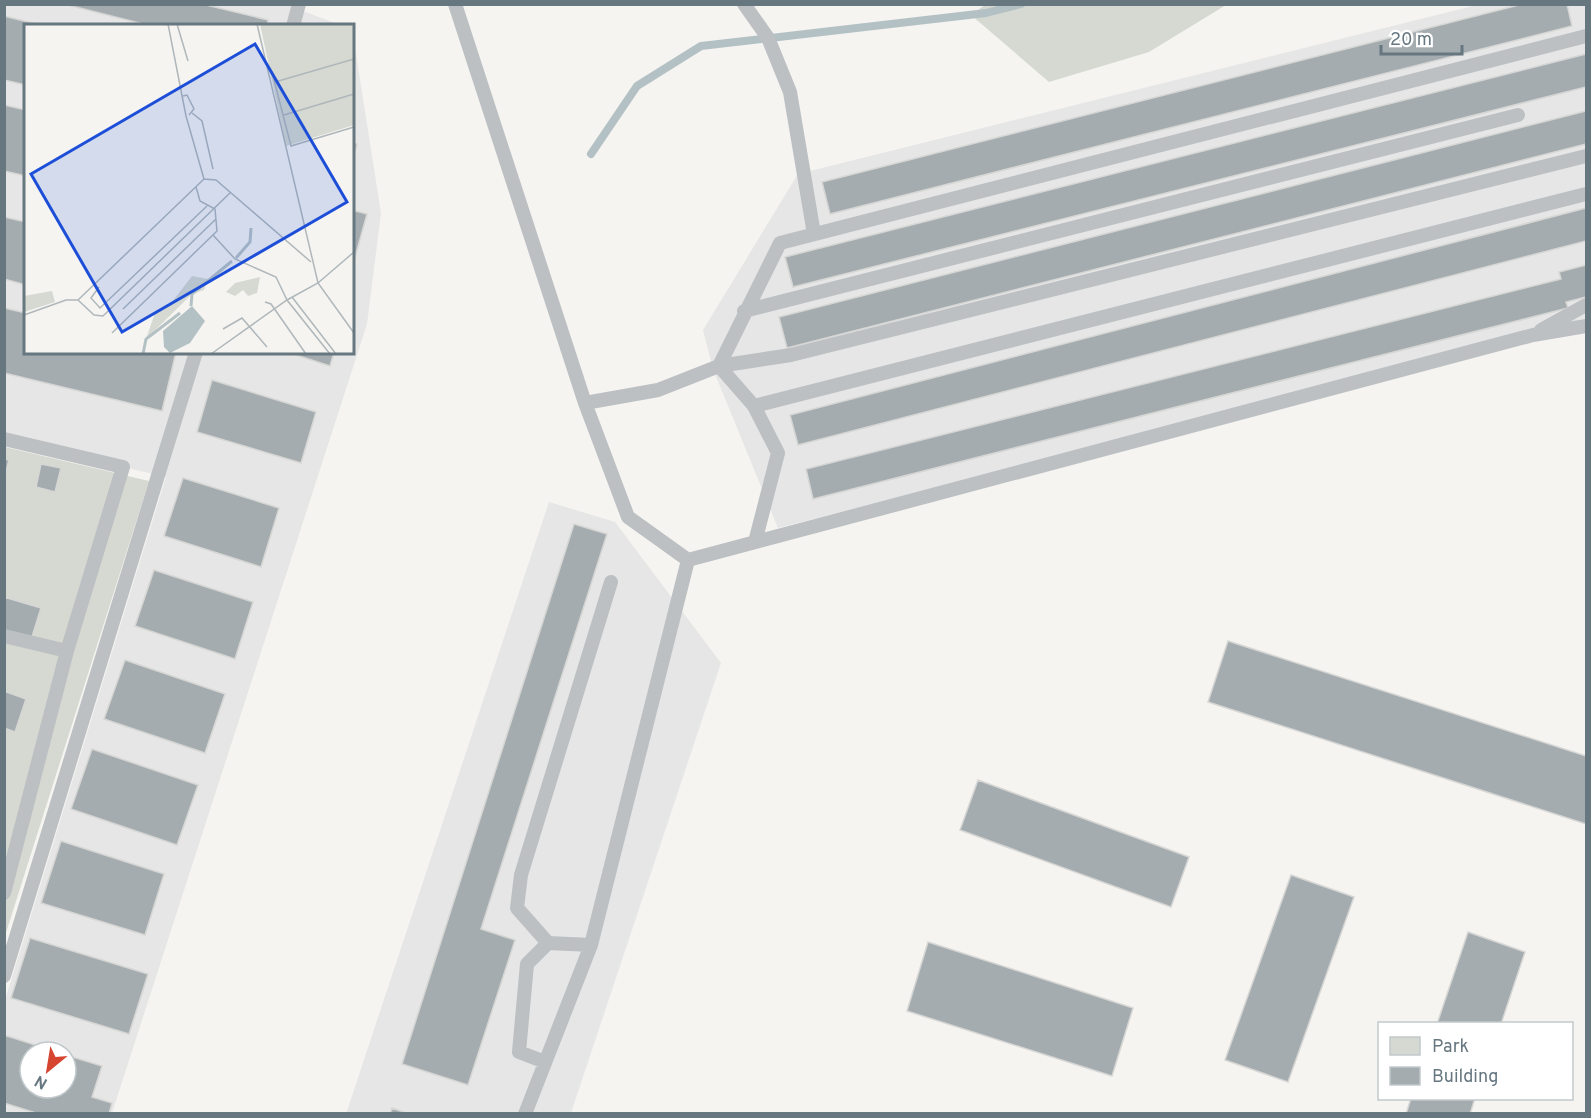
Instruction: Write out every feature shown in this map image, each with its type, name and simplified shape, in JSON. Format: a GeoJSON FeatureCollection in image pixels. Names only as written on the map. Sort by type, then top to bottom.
{"type":"FeatureCollection","features":[{"type":"Feature","properties":{"kind":"lane"},"geometry":{"type":"LineString","coordinates":[[294,24],[299,4]]}},
{"type":"Feature","properties":{"kind":"lane"},"geometry":{"type":"LineString","coordinates":[[455,4],[585,403],[628,517],[688,560]]}},
{"type":"Feature","properties":{"kind":"lane"},"geometry":{"type":"LineString","coordinates":[[744,4],[768,38],[790,92],[814,234]]}},
{"type":"Feature","properties":{"kind":"lane"},"geometry":{"type":"LineString","coordinates":[[718,366],[780,243],[1587,36]]}},
{"type":"Feature","properties":{"kind":"lane"},"geometry":{"type":"LineString","coordinates":[[744,311],[1518,115]]}},
{"type":"Feature","properties":{"kind":"lane"},"geometry":{"type":"LineString","coordinates":[[585,403],[658,390],[718,366],[791,355],[1587,156]]}},
{"type":"Feature","properties":{"kind":"lane"},"geometry":{"type":"LineString","coordinates":[[754,406],[1587,194]]}},
{"type":"Feature","properties":{"kind":"lane"},"geometry":{"type":"LineString","coordinates":[[1533,335],[1587,305]]}},
{"type":"Feature","properties":{"kind":"lane"},"geometry":{"type":"LineString","coordinates":[[688,560],[1533,335],[1587,326]]}},
{"type":"Feature","properties":{"kind":"lane"},"geometry":{"type":"LineString","coordinates":[[4,976],[195,354]]}},
{"type":"Feature","properties":{"kind":"lane"},"geometry":{"type":"LineString","coordinates":[[718,366],[754,406],[778,453],[755,542]]}},
{"type":"Feature","properties":{"kind":"lane"},"geometry":{"type":"LineString","coordinates":[[4,439],[123,467],[67,651],[10,853],[4,893]]}},
{"type":"Feature","properties":{"kind":"lane"},"geometry":{"type":"LineString","coordinates":[[525,1113],[591,945],[688,560]]}},
{"type":"Feature","properties":{"kind":"lane"},"geometry":{"type":"LineString","coordinates":[[591,945],[548,943],[517,908],[521,875],[611,582]]}},
{"type":"Feature","properties":{"kind":"lane"},"geometry":{"type":"LineString","coordinates":[[4,636],[67,651]]}},
{"type":"Feature","properties":{"kind":"lane"},"geometry":{"type":"LineString","coordinates":[[545,1062],[519,1052],[527,964],[548,943]]}},
{"type":"Feature","properties":{"kind":"shaded area"},"geometry":{"type":"Polygon","coordinates":[[[5,5],[305,5],[303,11],[337,24],[24,24],[24,354],[354,354],[354,41],[381,213],[367,324],[112,1113],[5,1113],[5,1000],[166,477],[5,439],[5,5]]]}},
{"type":"Feature","properties":{"kind":"shaded area"},"geometry":{"type":"Polygon","coordinates":[[[1477,5],[1586,5],[1586,318],[1533,335],[778,528],[713,369],[703,330],[798,174],[1477,5]]]}},
{"type":"Feature","properties":{"kind":"shaded area"},"geometry":{"type":"Polygon","coordinates":[[[549,502],[615,522],[721,663],[571,1113],[346,1114],[549,502]]]}},
{"type":"Feature","properties":{"kind":"green space"},"geometry":{"type":"Polygon","coordinates":[[[985,5],[1226,5],[1149,52],[1049,82],[971,15],[985,5]]]}},
{"type":"Feature","properties":{"kind":"green space"},"geometry":{"type":"Polygon","coordinates":[[[5,447],[149,481],[5,936],[5,447]]]}},
{"type":"Feature","properties":{"kind":"building"},"geometry":{"type":"Polygon","coordinates":[[[64,4],[202,4],[268,20],[267,24],[143,24],[64,4]]]}},
{"type":"Feature","properties":{"kind":"building"},"geometry":{"type":"Polygon","coordinates":[[[1523,4],[1567,4],[1572,26],[830,214],[822,182],[1523,4]]]}},
{"type":"Feature","properties":{"kind":"building"},"geometry":{"type":"Polygon","coordinates":[[[4,16],[36,24],[24,24],[24,85],[4,80],[4,16]]]}},
{"type":"Feature","properties":{"kind":"building"},"geometry":{"type":"Polygon","coordinates":[[[1586,54],[1586,87],[793,287],[785,257],[1586,54]]]}},
{"type":"Feature","properties":{"kind":"building"},"geometry":{"type":"Polygon","coordinates":[[[4,105],[24,110],[24,176],[4,171],[4,105]]]}},
{"type":"Feature","properties":{"kind":"building"},"geometry":{"type":"Polygon","coordinates":[[[1586,111],[1586,144],[787,348],[779,317],[1586,111]]]}},
{"type":"Feature","properties":{"kind":"building"},"geometry":{"type":"Polygon","coordinates":[[[1586,208],[1586,241],[798,445],[790,415],[1586,208]]]}},
{"type":"Feature","properties":{"kind":"building"},"geometry":{"type":"Polygon","coordinates":[[[354,211],[367,214],[354,261],[354,211]]]}},
{"type":"Feature","properties":{"kind":"building"},"geometry":{"type":"Polygon","coordinates":[[[4,217],[24,222],[24,284],[4,279],[4,217]]]}},
{"type":"Feature","properties":{"kind":"building"},"geometry":{"type":"Polygon","coordinates":[[[1586,265],[1586,297],[1566,302],[1568,308],[813,499],[806,469],[1561,279],[1559,272],[1586,265]]]}},
{"type":"Feature","properties":{"kind":"building"},"geometry":{"type":"Polygon","coordinates":[[[4,308],[24,313],[24,354],[176,354],[162,411],[4,373],[4,308]]]}},
{"type":"Feature","properties":{"kind":"building"},"geometry":{"type":"Polygon","coordinates":[[[293,354],[333,354],[330,366],[293,354]]]}},
{"type":"Feature","properties":{"kind":"building"},"geometry":{"type":"Polygon","coordinates":[[[212,380],[316,412],[301,463],[197,432],[212,380]]]}},
{"type":"Feature","properties":{"kind":"building"},"geometry":{"type":"Polygon","coordinates":[[[4,459],[9,460],[4,479],[4,459]]]}},
{"type":"Feature","properties":{"kind":"building"},"geometry":{"type":"Polygon","coordinates":[[[41,464],[61,468],[55,492],[36,487],[41,464]]]}},
{"type":"Feature","properties":{"kind":"building"},"geometry":{"type":"Polygon","coordinates":[[[183,478],[279,508],[261,567],[164,536],[183,478]]]}},
{"type":"Feature","properties":{"kind":"building"},"geometry":{"type":"Polygon","coordinates":[[[574,524],[607,534],[481,929],[515,940],[468,1085],[402,1064],[574,524]]]}},
{"type":"Feature","properties":{"kind":"building"},"geometry":{"type":"Polygon","coordinates":[[[154,570],[253,602],[235,659],[135,626],[154,570]]]}},
{"type":"Feature","properties":{"kind":"building"},"geometry":{"type":"Polygon","coordinates":[[[4,597],[41,608],[31,640],[4,632],[4,597]]]}},
{"type":"Feature","properties":{"kind":"building"},"geometry":{"type":"Polygon","coordinates":[[[1228,641],[1586,756],[1586,824],[1208,702],[1228,641]]]}},
{"type":"Feature","properties":{"kind":"building"},"geometry":{"type":"Polygon","coordinates":[[[125,660],[225,694],[205,753],[104,719],[125,660]]]}},
{"type":"Feature","properties":{"kind":"building"},"geometry":{"type":"Polygon","coordinates":[[[4,691],[26,699],[15,732],[4,728],[4,691]]]}},
{"type":"Feature","properties":{"kind":"building"},"geometry":{"type":"Polygon","coordinates":[[[92,749],[198,785],[177,845],[71,809],[92,749]]]}},
{"type":"Feature","properties":{"kind":"building"},"geometry":{"type":"Polygon","coordinates":[[[978,780],[1189,857],[1171,907],[960,830],[978,780]]]}},
{"type":"Feature","properties":{"kind":"building"},"geometry":{"type":"Polygon","coordinates":[[[61,841],[164,874],[145,935],[41,903],[61,841]]]}},
{"type":"Feature","properties":{"kind":"building"},"geometry":{"type":"Polygon","coordinates":[[[1291,875],[1354,897],[1288,1082],[1225,1060],[1291,875]]]}},
{"type":"Feature","properties":{"kind":"building"},"geometry":{"type":"Polygon","coordinates":[[[1468,932],[1525,952],[1502,1022],[1438,1022],[1468,932]]]}},
{"type":"Feature","properties":{"kind":"building"},"geometry":{"type":"Polygon","coordinates":[[[30,938],[148,974],[129,1034],[11,998],[30,938]]]}},
{"type":"Feature","properties":{"kind":"building"},"geometry":{"type":"Polygon","coordinates":[[[928,942],[1133,1008],[1112,1076],[907,1011],[928,942]]]}},
{"type":"Feature","properties":{"kind":"building"},"geometry":{"type":"Polygon","coordinates":[[[4,1035],[20,1040],[18,1100],[78,1100],[78,1059],[102,1066],[92,1097],[112,1103],[109,1114],[39,1114],[4,1103],[4,1035]]]}},
{"type":"Feature","properties":{"kind":"building"},"geometry":{"type":"Polygon","coordinates":[[[1410,1100],[1474,1100],[1470,1114],[1406,1114],[1410,1100]]]}},
{"type":"Feature","properties":{"kind":"building"},"geometry":{"type":"Polygon","coordinates":[[[392,1108],[409,1114],[390,1114],[392,1108]]]}},
{"type":"Feature","properties":{"kind":"waterway"},"geometry":{"type":"LineString","coordinates":[[591,154],[637,86],[701,46],[986,13],[1021,4]]}}]}
